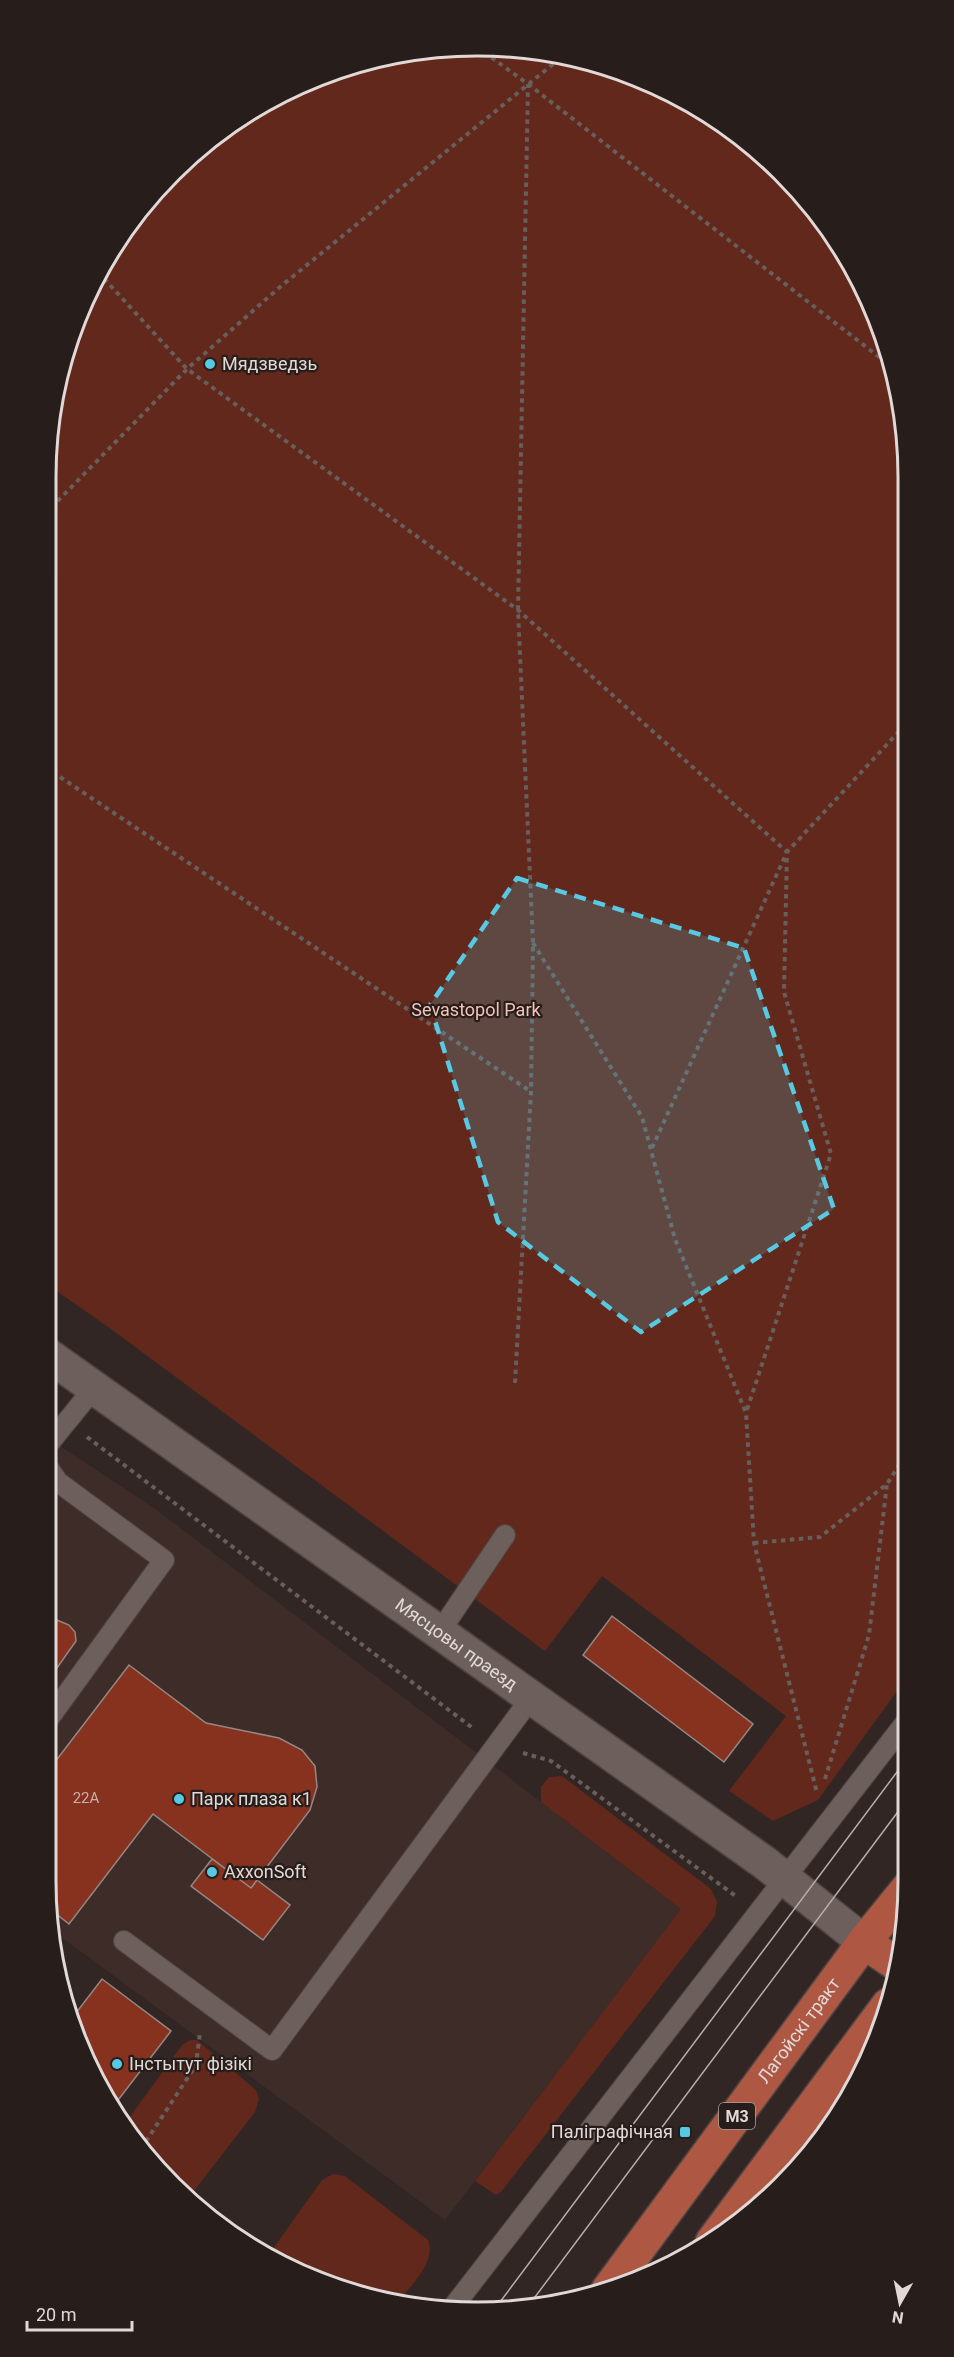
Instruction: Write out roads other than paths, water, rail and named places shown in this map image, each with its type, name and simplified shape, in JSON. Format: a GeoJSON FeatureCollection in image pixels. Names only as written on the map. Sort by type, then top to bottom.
{"type":"FeatureCollection","features":[{"type":"Feature","properties":{"kind":"main road","name":"Лагойскі тракт"},"geometry":{"type":"LineString","coordinates":[[618,2277],[864,1942],[898,1900]]}},
{"type":"Feature","properties":{"kind":"main road"},"geometry":{"type":"LineString","coordinates":[[864,1942],[890,1960]]}},
{"type":"Feature","properties":{"kind":"main road"},"geometry":{"type":"LineString","coordinates":[[732,2216],[871,2028]]}},
{"type":"Feature","properties":{"kind":"street","name":"Мясцовы праезд"},"geometry":{"type":"LineString","coordinates":[[56,1361],[784,1878],[864,1942]]}},
{"type":"Feature","properties":{"kind":"lane"},"geometry":{"type":"LineString","coordinates":[[56,1435],[94,1388]]}},
{"type":"Feature","properties":{"kind":"lane"},"geometry":{"type":"LineString","coordinates":[[56,1479],[164,1560],[56,1709]]}},
{"type":"Feature","properties":{"kind":"lane"},"geometry":{"type":"LineString","coordinates":[[439,1633],[505,1535]]}},
{"type":"Feature","properties":{"kind":"lane"},"geometry":{"type":"LineString","coordinates":[[124,1941],[272,2050],[531,1698]]}},
{"type":"Feature","properties":{"kind":"lane"},"geometry":{"type":"LineString","coordinates":[[457,2301],[898,1732]]}},
{"type":"Feature","properties":{"kind":"tram line"},"geometry":{"type":"LineString","coordinates":[[501,2301],[898,1771]]}},
{"type":"Feature","properties":{"kind":"tram line"},"geometry":{"type":"LineString","coordinates":[[535,2298],[898,1812]]}},
{"type":"Feature","properties":{"kind":"place","name":"Мядзведзь"},"geometry":{"type":"Point","coordinates":[210,364]}},
{"type":"Feature","properties":{"kind":"place","name":"Парк плаза к1"},"geometry":{"type":"Point","coordinates":[179,1799]}},
{"type":"Feature","properties":{"kind":"place","name":"AxxonSoft"},"geometry":{"type":"Point","coordinates":[212,1872]}},
{"type":"Feature","properties":{"kind":"place","name":"Інстытут фізікі"},"geometry":{"type":"Point","coordinates":[117,2064]}},
{"type":"Feature","properties":{"kind":"place","name":"Паліграфічная"},"geometry":{"type":"Point","coordinates":[685,2132]}},
{"type":"Feature","properties":{"kind":"park label","name":"Sevastopol Park"},"geometry":{"type":"Point","coordinates":[476,1010]}}]}
